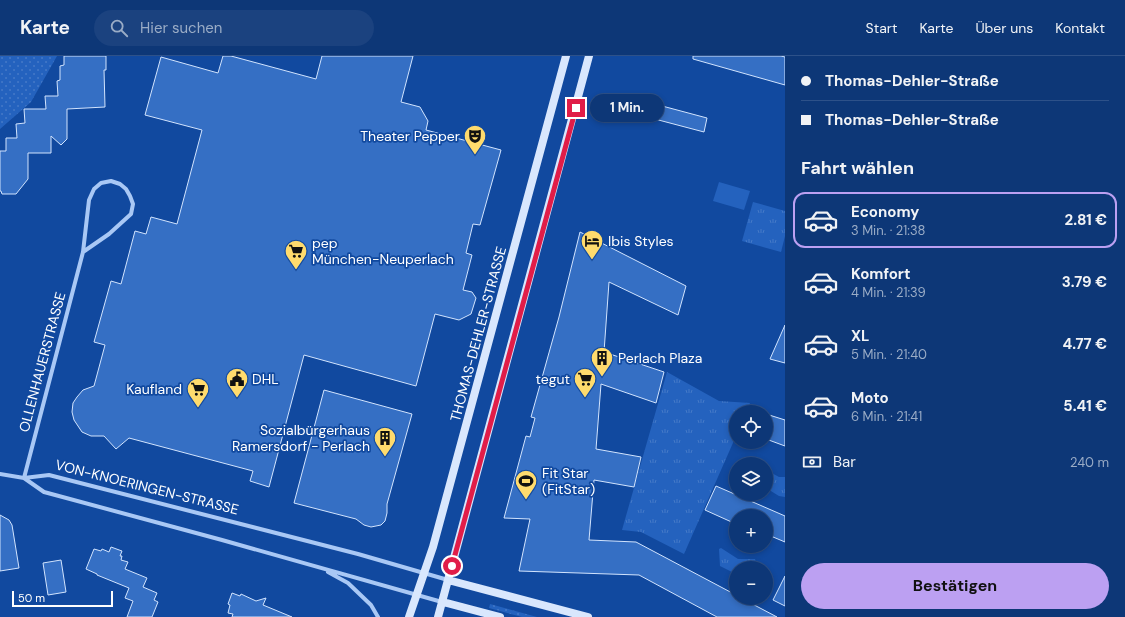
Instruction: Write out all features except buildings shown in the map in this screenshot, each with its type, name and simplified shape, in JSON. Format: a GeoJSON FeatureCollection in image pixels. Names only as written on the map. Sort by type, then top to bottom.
{"type":"FeatureCollection","features":[{"type":"Feature","properties":{"kind":"main road","name":"THOMAS-DEHLER-STRASSE"},"geometry":{"type":"LineString","coordinates":[[410,617],[433,547],[566,56]]}},
{"type":"Feature","properties":{"kind":"main road"},"geometry":{"type":"LineString","coordinates":[[438,617],[590,56]]}},
{"type":"Feature","properties":{"kind":"main road"},"geometry":{"type":"LineString","coordinates":[[448,580],[588,617]]}},
{"type":"Feature","properties":{"kind":"main road"},"geometry":{"type":"LineString","coordinates":[[443,602],[500,617]]}},
{"type":"Feature","properties":{"kind":"street","name":"OLLENHAUERSTRASSE"},"geometry":{"type":"LineString","coordinates":[[24,478],[83,252],[89,200],[94,189],[101,183],[111,181],[120,184],[126,188],[133,204],[131,214],[109,234],[83,252]]}},
{"type":"Feature","properties":{"kind":"street"},"geometry":{"type":"LineString","coordinates":[[0,474],[24,478],[44,492],[443,602]]}},
{"type":"Feature","properties":{"kind":"street","name":"VON-KNOERINGEN-STRASSE"},"geometry":{"type":"LineString","coordinates":[[24,478],[50,475],[358,554],[448,580]]}},
{"type":"Feature","properties":{"kind":"street"},"geometry":{"type":"LineString","coordinates":[[320,568],[348,583],[371,605],[378,617]]}},
{"type":"Feature","properties":{"kind":"green space"},"geometry":{"type":"Polygon","coordinates":[[[0,56],[57,56],[31,102],[0,129],[0,56]]]}},
{"type":"Feature","properties":{"kind":"green space"},"geometry":{"type":"Polygon","coordinates":[[[719,182],[750,191],[744,210],[713,201],[719,182]]]}},
{"type":"Feature","properties":{"kind":"green space"},"geometry":{"type":"Polygon","coordinates":[[[753,202],[785,211],[785,236],[781,252],[742,241],[753,202]]]}},
{"type":"Feature","properties":{"kind":"green space"},"geometry":{"type":"Polygon","coordinates":[[[667,372],[719,401],[750,403],[749,405],[729,405],[729,449],[730,449],[684,554],[641,532],[622,530],[667,372]]]}},
{"type":"Feature","properties":{"kind":"green space"},"geometry":{"type":"Polygon","coordinates":[[[773,474],[779,477],[785,477],[785,497],[779,496],[773,492],[773,474]]]}},
{"type":"Feature","properties":{"kind":"green space"},"geometry":{"type":"Polygon","coordinates":[[[721,548],[738,559],[755,559],[756,561],[729,561],[729,570],[720,566],[719,549],[721,548]]]}},
{"type":"Feature","properties":{"kind":"green space"},"geometry":{"type":"Polygon","coordinates":[[[490,604],[537,617],[522,617],[489,608],[490,604]]]}},
{"type":"Feature","properties":{"kind":"place","name":"Theater Pepper"},"geometry":{"type":"Point","coordinates":[475,156]}},
{"type":"Feature","properties":{"kind":"place","name":"Ibis Styles"},"geometry":{"type":"Point","coordinates":[592,260]}},
{"type":"Feature","properties":{"kind":"place","name":"pep München-Neuperlach"},"geometry":{"type":"Point","coordinates":[296,270]}},
{"type":"Feature","properties":{"kind":"place","name":"Perlach Plaza"},"geometry":{"type":"Point","coordinates":[602,378]}},
{"type":"Feature","properties":{"kind":"place","name":"DHL"},"geometry":{"type":"Point","coordinates":[237,398]}},
{"type":"Feature","properties":{"kind":"place","name":"tegut"},"geometry":{"type":"Point","coordinates":[585,398]}},
{"type":"Feature","properties":{"kind":"place","name":"Kaufland"},"geometry":{"type":"Point","coordinates":[198,408]}},
{"type":"Feature","properties":{"kind":"place","name":"Sozialbürgerhaus Ramersdorf - Perlach"},"geometry":{"type":"Point","coordinates":[385,458]}},
{"type":"Feature","properties":{"kind":"place","name":"Fit Star (FitStar)"},"geometry":{"type":"Point","coordinates":[526,500]}},
{"type":"Feature","properties":{"kind":"route"},"geometry":{"type":"LineString","coordinates":[[452,566],[576,108]]}}]}
